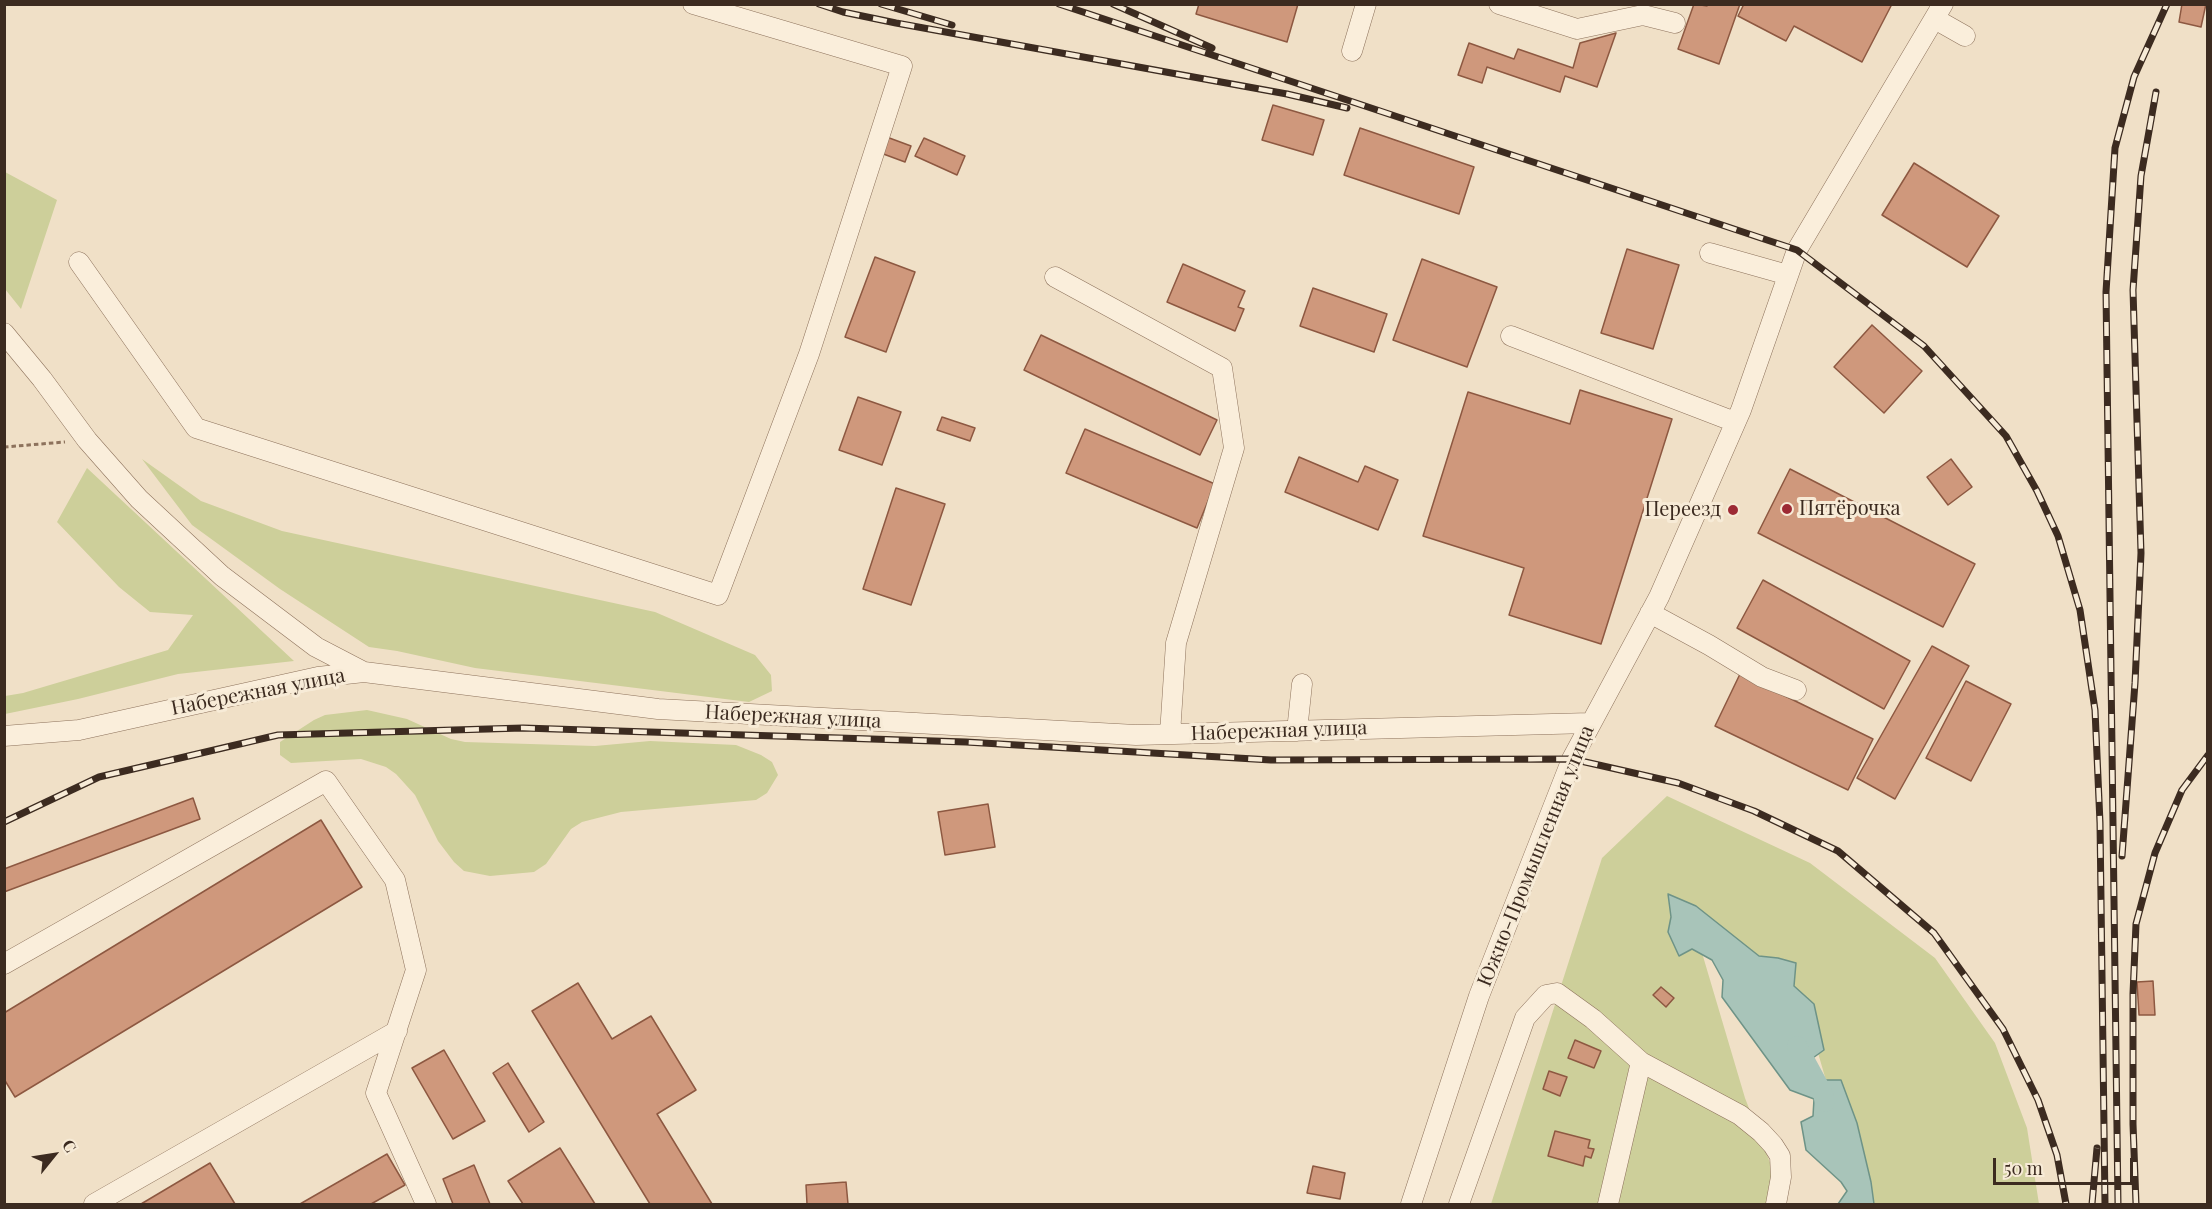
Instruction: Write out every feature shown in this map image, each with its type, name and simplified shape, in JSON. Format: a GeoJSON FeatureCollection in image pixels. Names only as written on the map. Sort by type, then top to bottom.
{"type":"FeatureCollection","features":[{"type":"Feature","properties":{"kind":"street"},"geometry":{"type":"LineString","coordinates":[[79,262],[196,428],[718,595],[809,354],[902,66],[693,4]]}},
{"type":"Feature","properties":{"kind":"street"},"geometry":{"type":"LineString","coordinates":[[1352,51],[1366,4]]}},
{"type":"Feature","properties":{"kind":"street"},"geometry":{"type":"LineString","coordinates":[[1499,4],[1577,29],[1643,15],[1675,23]]}},
{"type":"Feature","properties":{"kind":"street"},"geometry":{"type":"LineString","coordinates":[[1939,12],[1965,36]]}},
{"type":"Feature","properties":{"kind":"street","name":"Южно-Промышленная улица"},"geometry":{"type":"LineString","coordinates":[[1411,1204],[1479,996],[1572,759],[1650,614],[1735,422],[1797,250],[1939,12]]}},
{"type":"Feature","properties":{"kind":"street"},"geometry":{"type":"LineString","coordinates":[[1710,253],[1788,275]]}},
{"type":"Feature","properties":{"kind":"street"},"geometry":{"type":"LineString","coordinates":[[1055,277],[1222,368],[1234,448],[1176,643],[1170,735]]}},
{"type":"Feature","properties":{"kind":"street"},"geometry":{"type":"LineString","coordinates":[[4,333],[42,379],[87,440],[139,499],[222,576],[316,647],[364,672]]}},
{"type":"Feature","properties":{"kind":"street"},"geometry":{"type":"LineString","coordinates":[[1511,336],[1735,422]]}},
{"type":"Feature","properties":{"kind":"street"},"geometry":{"type":"LineString","coordinates":[[1650,614],[1709,645],[1762,677],[1796,690]]}},
{"type":"Feature","properties":{"kind":"street","name":"Набережная улица"},"geometry":{"type":"LineString","coordinates":[[4,736],[79,730],[318,677],[364,672],[658,709],[1136,735],[1590,723]]}},
{"type":"Feature","properties":{"kind":"street"},"geometry":{"type":"LineString","coordinates":[[1297,731],[1302,684]]}},
{"type":"Feature","properties":{"kind":"street"},"geometry":{"type":"LineString","coordinates":[[4,964],[326,781],[395,880],[416,970],[376,1093],[426,1204]]}},
{"type":"Feature","properties":{"kind":"street"},"geometry":{"type":"LineString","coordinates":[[1459,1204],[1525,1018],[1546,995],[1557,993],[1624,1045],[1641,1062],[1740,1116],[1773,1145],[1780,1156],[1781,1177],[1776,1204]]}},
{"type":"Feature","properties":{"kind":"street"},"geometry":{"type":"LineString","coordinates":[[94,1204],[397,1031]]}},
{"type":"Feature","properties":{"kind":"street"},"geometry":{"type":"LineString","coordinates":[[1608,1204],[1614,1170],[1641,1062]]}},
{"type":"Feature","properties":{"kind":"path"},"geometry":{"type":"LineString","coordinates":[[4,447],[87,440]]}},
{"type":"Feature","properties":{"kind":"green space"},"geometry":{"type":"Polygon","coordinates":[[[5,172],[57,200],[21,309],[5,289],[5,172]]]}},
{"type":"Feature","properties":{"kind":"green space"},"geometry":{"type":"Polygon","coordinates":[[[142,459],[201,501],[282,531],[655,612],[755,655],[771,675],[772,691],[749,702],[475,668],[369,647],[280,589],[192,525],[142,459]]]}},
{"type":"Feature","properties":{"kind":"green space"},"geometry":{"type":"Polygon","coordinates":[[[87,468],[294,661],[178,674],[78,699],[5,714],[5,696],[23,693],[168,650],[193,615],[150,612],[119,587],[57,522],[87,468]]]}},
{"type":"Feature","properties":{"kind":"green space"},"geometry":{"type":"Polygon","coordinates":[[[367,710],[407,719],[451,739],[465,742],[595,746],[650,741],[736,745],[772,762],[778,775],[767,793],[756,800],[621,812],[582,822],[571,829],[546,864],[534,872],[490,876],[464,871],[454,862],[438,841],[415,795],[396,774],[386,767],[361,759],[291,763],[280,755],[280,742],[314,720],[325,715],[367,710]]]}},
{"type":"Feature","properties":{"kind":"green space"},"geometry":{"type":"Polygon","coordinates":[[[1667,796],[1810,863],[1935,958],[1995,1043],[2027,1128],[2039,1204],[1862,1204],[1802,998],[1689,909],[1745,1098],[1786,1204],[1491,1204],[1602,858],[1667,796]]]}},
{"type":"Feature","properties":{"kind":"shaded area"},"geometry":{"type":"Polygon","coordinates":[[[1668,894],[1696,906],[1759,956],[1796,963],[1794,986],[1814,1004],[1824,1050],[1810,1060],[1809,1073],[1817,1080],[1841,1080],[1857,1123],[1874,1204],[1838,1204],[1847,1191],[1841,1182],[1806,1150],[1801,1122],[1813,1116],[1814,1099],[1790,1090],[1722,997],[1723,980],[1712,960],[1692,949],[1679,956],[1668,932],[1671,917],[1668,894]]]}},
{"type":"Feature","properties":{"kind":"building"},"geometry":{"type":"Polygon","coordinates":[[[1199,4],[1298,4],[1287,42],[1196,14],[1199,4]]]}},
{"type":"Feature","properties":{"kind":"building"},"geometry":{"type":"Polygon","coordinates":[[[1694,4],[1707,6],[1707,4],[1740,4],[1719,64],[1678,49],[1694,4]]]}},
{"type":"Feature","properties":{"kind":"building"},"geometry":{"type":"Polygon","coordinates":[[[1744,4],[1892,4],[1862,62],[1794,26],[1786,41],[1738,16],[1744,4]]]}},
{"type":"Feature","properties":{"kind":"building"},"geometry":{"type":"Polygon","coordinates":[[[2182,4],[2206,4],[2201,27],[2179,22],[2182,4]]]}},
{"type":"Feature","properties":{"kind":"building"},"geometry":{"type":"Polygon","coordinates":[[[1616,33],[1597,87],[1565,76],[1560,92],[1487,67],[1482,83],[1458,75],[1469,43],[1514,59],[1518,49],[1573,68],[1580,43],[1616,33]]]}},
{"type":"Feature","properties":{"kind":"building"},"geometry":{"type":"Polygon","coordinates":[[[1273,105],[1324,120],[1313,155],[1262,140],[1273,105]]]}},
{"type":"Feature","properties":{"kind":"building"},"geometry":{"type":"Polygon","coordinates":[[[1360,128],[1474,167],[1459,214],[1344,175],[1360,128]]]}},
{"type":"Feature","properties":{"kind":"building"},"geometry":{"type":"Polygon","coordinates":[[[884,136],[911,146],[905,162],[878,152],[884,136]]]}},
{"type":"Feature","properties":{"kind":"building"},"geometry":{"type":"Polygon","coordinates":[[[924,138],[965,156],[957,175],[915,156],[924,138]]]}},
{"type":"Feature","properties":{"kind":"building"},"geometry":{"type":"Polygon","coordinates":[[[1914,163],[1999,216],[1967,267],[1882,215],[1914,163]]]}},
{"type":"Feature","properties":{"kind":"building"},"geometry":{"type":"Polygon","coordinates":[[[1627,249],[1679,265],[1653,349],[1601,333],[1627,249]]]}},
{"type":"Feature","properties":{"kind":"building"},"geometry":{"type":"Polygon","coordinates":[[[875,257],[915,272],[886,352],[845,337],[875,257]]]}},
{"type":"Feature","properties":{"kind":"building"},"geometry":{"type":"Polygon","coordinates":[[[1422,259],[1497,287],[1467,367],[1393,340],[1422,259]]]}},
{"type":"Feature","properties":{"kind":"building"},"geometry":{"type":"Polygon","coordinates":[[[1183,264],[1245,291],[1238,307],[1244,309],[1235,331],[1167,302],[1183,264]]]}},
{"type":"Feature","properties":{"kind":"building"},"geometry":{"type":"Polygon","coordinates":[[[1313,288],[1387,314],[1374,352],[1300,326],[1313,288]]]}},
{"type":"Feature","properties":{"kind":"building"},"geometry":{"type":"Polygon","coordinates":[[[1872,325],[1922,371],[1884,413],[1834,367],[1872,325]]]}},
{"type":"Feature","properties":{"kind":"building"},"geometry":{"type":"Polygon","coordinates":[[[1041,335],[1217,420],[1200,455],[1024,370],[1041,335]]]}},
{"type":"Feature","properties":{"kind":"building"},"geometry":{"type":"Polygon","coordinates":[[[1580,390],[1672,419],[1601,644],[1509,615],[1524,568],[1423,536],[1468,392],[1570,424],[1580,390]]]}},
{"type":"Feature","properties":{"kind":"building"},"geometry":{"type":"Polygon","coordinates":[[[858,397],[901,412],[882,465],[839,450],[858,397]]]}},
{"type":"Feature","properties":{"kind":"building"},"geometry":{"type":"Polygon","coordinates":[[[942,417],[975,428],[970,441],[937,430],[942,417]]]}},
{"type":"Feature","properties":{"kind":"building"},"geometry":{"type":"Polygon","coordinates":[[[1085,429],[1215,484],[1197,528],[1066,473],[1085,429]]]}},
{"type":"Feature","properties":{"kind":"building"},"geometry":{"type":"Polygon","coordinates":[[[1299,457],[1358,482],[1365,466],[1398,480],[1378,530],[1285,492],[1299,457]]]}},
{"type":"Feature","properties":{"kind":"building"},"geometry":{"type":"Polygon","coordinates":[[[1951,459],[1972,487],[1948,505],[1927,477],[1951,459]]]}},
{"type":"Feature","properties":{"kind":"building"},"geometry":{"type":"Polygon","coordinates":[[[1790,469],[1975,564],[1943,627],[1758,533],[1790,469]]]}},
{"type":"Feature","properties":{"kind":"building"},"geometry":{"type":"Polygon","coordinates":[[[896,488],[945,504],[911,605],[863,589],[896,488]]]}},
{"type":"Feature","properties":{"kind":"building"},"geometry":{"type":"Polygon","coordinates":[[[1763,580],[1910,661],[1884,709],[1737,628],[1763,580]]]}},
{"type":"Feature","properties":{"kind":"building"},"geometry":{"type":"Polygon","coordinates":[[[1932,646],[1969,666],[1895,799],[1857,778],[1932,646]]]}},
{"type":"Feature","properties":{"kind":"building"},"geometry":{"type":"Polygon","coordinates":[[[1740,674],[1873,739],[1848,790],[1715,726],[1740,674]]]}},
{"type":"Feature","properties":{"kind":"building"},"geometry":{"type":"Polygon","coordinates":[[[1966,681],[2011,704],[1971,781],[1926,758],[1966,681]]]}},
{"type":"Feature","properties":{"kind":"building"},"geometry":{"type":"Polygon","coordinates":[[[193,798],[200,819],[4,892],[4,869],[193,798]]]}},
{"type":"Feature","properties":{"kind":"building"},"geometry":{"type":"Polygon","coordinates":[[[988,804],[995,847],[945,855],[938,812],[988,804]]]}},
{"type":"Feature","properties":{"kind":"building"},"geometry":{"type":"Polygon","coordinates":[[[321,820],[362,887],[15,1097],[4,1079],[4,1013],[321,820]]]}},
{"type":"Feature","properties":{"kind":"building"},"geometry":{"type":"Polygon","coordinates":[[[2153,981],[2155,1015],[2139,1015],[2137,982],[2153,981]]]}},
{"type":"Feature","properties":{"kind":"building"},"geometry":{"type":"Polygon","coordinates":[[[578,983],[612,1039],[651,1016],[696,1090],[657,1114],[712,1204],[650,1204],[532,1011],[578,983]]]}},
{"type":"Feature","properties":{"kind":"building"},"geometry":{"type":"Polygon","coordinates":[[[1661,987],[1674,998],[1666,1007],[1653,995],[1661,987]]]}},
{"type":"Feature","properties":{"kind":"building"},"geometry":{"type":"Polygon","coordinates":[[[1575,1040],[1601,1051],[1594,1068],[1568,1058],[1575,1040]]]}},
{"type":"Feature","properties":{"kind":"building"},"geometry":{"type":"Polygon","coordinates":[[[444,1050],[485,1121],[453,1139],[412,1068],[444,1050]]]}},
{"type":"Feature","properties":{"kind":"building"},"geometry":{"type":"Polygon","coordinates":[[[508,1063],[544,1122],[529,1132],[493,1073],[508,1063]]]}},
{"type":"Feature","properties":{"kind":"building"},"geometry":{"type":"Polygon","coordinates":[[[1549,1071],[1567,1077],[1560,1096],[1543,1089],[1549,1071]]]}},
{"type":"Feature","properties":{"kind":"building"},"geometry":{"type":"Polygon","coordinates":[[[1555,1131],[1590,1140],[1588,1148],[1594,1149],[1591,1158],[1585,1156],[1583,1166],[1548,1156],[1555,1131]]]}},
{"type":"Feature","properties":{"kind":"building"},"geometry":{"type":"Polygon","coordinates":[[[560,1148],[595,1204],[523,1204],[508,1181],[560,1148]]]}},
{"type":"Feature","properties":{"kind":"building"},"geometry":{"type":"Polygon","coordinates":[[[387,1154],[405,1185],[371,1204],[300,1204],[387,1154]]]}},
{"type":"Feature","properties":{"kind":"building"},"geometry":{"type":"Polygon","coordinates":[[[210,1163],[235,1204],[141,1204],[210,1163]]]}},
{"type":"Feature","properties":{"kind":"building"},"geometry":{"type":"Polygon","coordinates":[[[474,1165],[490,1204],[453,1204],[443,1179],[474,1165]]]}},
{"type":"Feature","properties":{"kind":"building"},"geometry":{"type":"Polygon","coordinates":[[[1313,1166],[1345,1173],[1340,1199],[1307,1193],[1313,1166]]]}},
{"type":"Feature","properties":{"kind":"building"},"geometry":{"type":"Polygon","coordinates":[[[846,1182],[848,1204],[807,1204],[806,1185],[846,1182]]]}},
{"type":"Feature","properties":{"kind":"waterway"},"geometry":{"type":"LineString","coordinates":[[1797,1046],[1825,1102]]}},
{"type":"Feature","properties":{"kind":"railway"},"geometry":{"type":"LineString","coordinates":[[819,4],[843,12],[896,23],[1287,94],[1347,108]]}},
{"type":"Feature","properties":{"kind":"railway"},"geometry":{"type":"LineString","coordinates":[[881,4],[952,25]]}},
{"type":"Feature","properties":{"kind":"railway"},"geometry":{"type":"LineString","coordinates":[[1059,4],[1797,250],[1924,346],[2006,436],[2037,491],[2058,536],[2080,610],[2095,710],[2100,823],[2105,1204]]}},
{"type":"Feature","properties":{"kind":"railway"},"geometry":{"type":"LineString","coordinates":[[1113,4],[1212,48]]}},
{"type":"Feature","properties":{"kind":"railway"},"geometry":{"type":"LineString","coordinates":[[2118,1204],[2106,292],[2115,148],[2134,77],[2167,4]]}},
{"type":"Feature","properties":{"kind":"railway"},"geometry":{"type":"LineString","coordinates":[[2122,856],[2135,683],[2141,553],[2133,290],[2141,176],[2156,92]]}},
{"type":"Feature","properties":{"kind":"railway"},"geometry":{"type":"LineString","coordinates":[[4,822],[99,777],[278,735],[523,728],[966,742],[1271,760],[1572,759],[1678,783],[1754,811],[1838,851],[1934,933],[2003,1029],[2038,1100],[2057,1155],[2066,1204]]}},
{"type":"Feature","properties":{"kind":"railway"},"geometry":{"type":"LineString","coordinates":[[2136,1204],[2133,1124],[2133,994],[2136,924],[2155,853],[2182,790],[2208,755]]}},
{"type":"Feature","properties":{"kind":"railway"},"geometry":{"type":"LineString","coordinates":[[2092,1204],[2097,1148]]}},
{"type":"Feature","properties":{"kind":"place","name":"Пятёрочка"},"geometry":{"type":"Point","coordinates":[1787,509]}},
{"type":"Feature","properties":{"kind":"place","name":"Переезд"},"geometry":{"type":"Point","coordinates":[1733,510]}}]}
